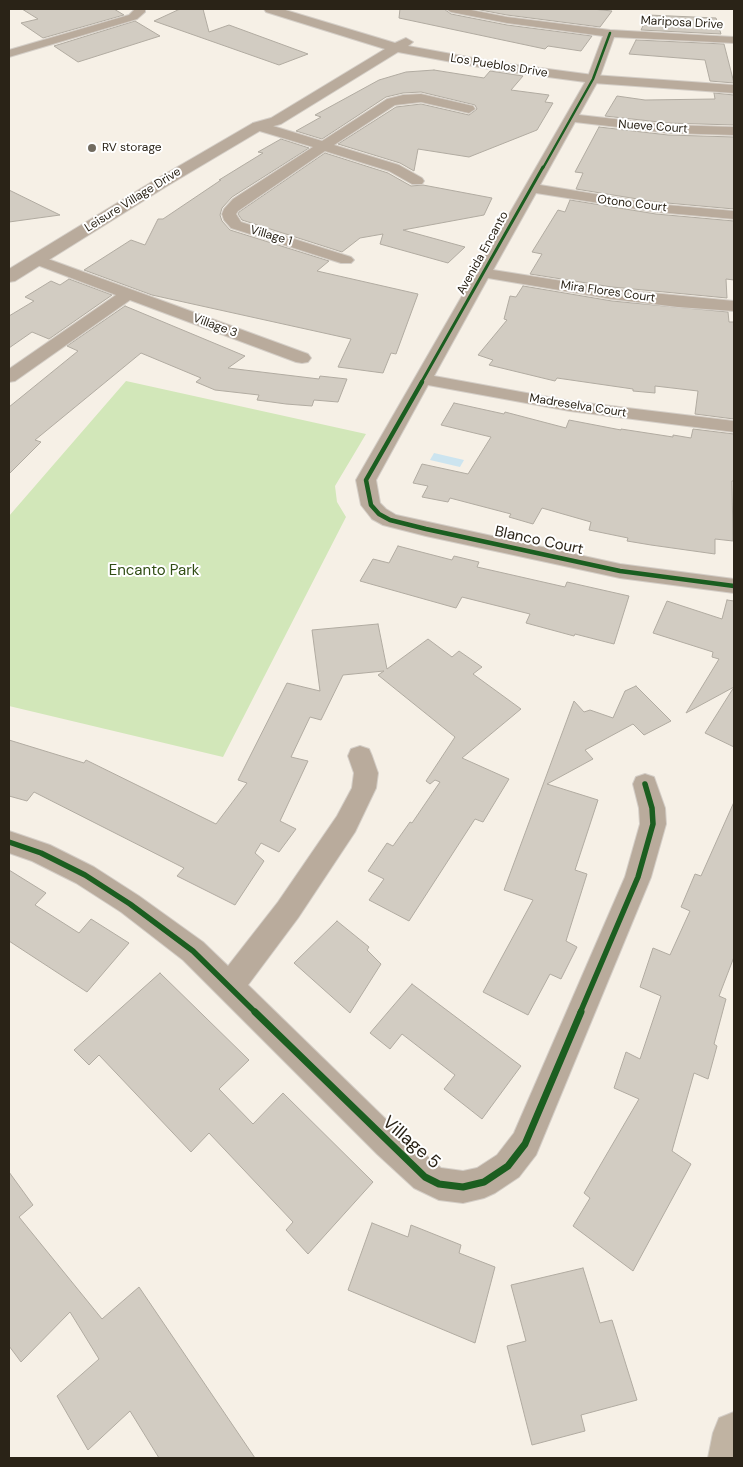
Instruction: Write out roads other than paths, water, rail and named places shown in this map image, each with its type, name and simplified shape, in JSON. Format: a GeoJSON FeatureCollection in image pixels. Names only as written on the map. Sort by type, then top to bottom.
{"type":"FeatureCollection","features":[{"type":"Feature","properties":{"kind":"main road"},"geometry":{"type":"LineString","coordinates":[[729,1458],[734,1433]]}},
{"type":"Feature","properties":{"kind":"street","name":"Los Pueblos Drive"},"geometry":{"type":"LineString","coordinates":[[270,9],[381,43],[395,42]]}},
{"type":"Feature","properties":{"kind":"street","name":"Los Pueblos Drive"},"geometry":{"type":"LineString","coordinates":[[304,9],[395,42],[495,66],[596,74],[734,89]]}},
{"type":"Feature","properties":{"kind":"street","name":"Mariposa Drive"},"geometry":{"type":"LineString","coordinates":[[451,9],[507,20],[610,33],[734,40]]}},
{"type":"Feature","properties":{"kind":"street"},"geometry":{"type":"LineString","coordinates":[[9,54],[133,17],[140,10]]}},
{"type":"Feature","properties":{"kind":"street","name":"Avenida Encanto"},"geometry":{"type":"LineString","coordinates":[[366,480],[572,118],[596,74],[610,33]]}},
{"type":"Feature","properties":{"kind":"street","name":"Los Pueblos Drive"},"geometry":{"type":"LineString","coordinates":[[410,40],[596,74],[734,78]]}},
{"type":"Feature","properties":{"kind":"street","name":"Leisure Village Drive"},"geometry":{"type":"LineString","coordinates":[[9,277],[161,182],[258,126],[276,121],[357,72],[395,42],[410,40]]}},
{"type":"Feature","properties":{"kind":"street"},"geometry":{"type":"LineString","coordinates":[[9,42],[25,50]]}},
{"type":"Feature","properties":{"kind":"street","name":"Leisure Village Drive"},"geometry":{"type":"LineString","coordinates":[[258,126],[260,116],[381,43]]}},
{"type":"Feature","properties":{"kind":"street"},"geometry":{"type":"LineString","coordinates":[[340,67],[357,72]]}},
{"type":"Feature","properties":{"kind":"street","name":"Village 1"},"geometry":{"type":"LineString","coordinates":[[346,260],[236,225],[231,220],[229,214],[231,209],[238,202],[383,107],[398,100],[421,98],[469,109]]}},
{"type":"Feature","properties":{"kind":"street","name":"Nueve Court"},"geometry":{"type":"LineString","coordinates":[[572,118],[659,128],[734,131]]}},
{"type":"Feature","properties":{"kind":"street"},"geometry":{"type":"LineString","coordinates":[[258,126],[394,168],[417,182]]}},
{"type":"Feature","properties":{"kind":"street","name":"Otono Court"},"geometry":{"type":"LineString","coordinates":[[531,188],[656,208],[734,214]]}},
{"type":"Feature","properties":{"kind":"street","name":"Village 3"},"geometry":{"type":"LineString","coordinates":[[37,260],[302,358]]}},
{"type":"Feature","properties":{"kind":"street","name":"Mira Flores Court"},"geometry":{"type":"LineString","coordinates":[[483,273],[612,294],[678,302],[734,306]]}},
{"type":"Feature","properties":{"kind":"street"},"geometry":{"type":"LineString","coordinates":[[9,377],[128,294]]}},
{"type":"Feature","properties":{"kind":"street","name":"Madreselva Court"},"geometry":{"type":"LineString","coordinates":[[423,379],[570,406],[734,427]]}},
{"type":"Feature","properties":{"kind":"street","name":"Blanco Court"},"geometry":{"type":"LineString","coordinates":[[366,480],[371,505],[379,514],[400,523],[620,570],[734,586]]}},
{"type":"Feature","properties":{"kind":"street"},"geometry":{"type":"LineString","coordinates":[[230,986],[288,910],[346,824],[364,788],[366,774],[360,756]]}},
{"type":"Feature","properties":{"kind":"street","name":"Village 5"},"geometry":{"type":"LineString","coordinates":[[9,842],[41,853],[84,875],[122,899],[193,951],[425,1177],[439,1184],[463,1187],[484,1182],[508,1166],[525,1144],[638,877],[653,824],[652,808],[645,784]]}},
{"type":"Feature","properties":{"kind":"water"},"geometry":{"type":"Polygon","coordinates":[[[434,453],[464,460],[460,467],[430,460],[434,453]]]}},
{"type":"Feature","properties":{"kind":"place","name":"RV storage"},"geometry":{"type":"Point","coordinates":[92,148]}},
{"type":"Feature","properties":{"kind":"park label","name":"Encanto Park"},"geometry":{"type":"Point","coordinates":[154,571]}}]}
